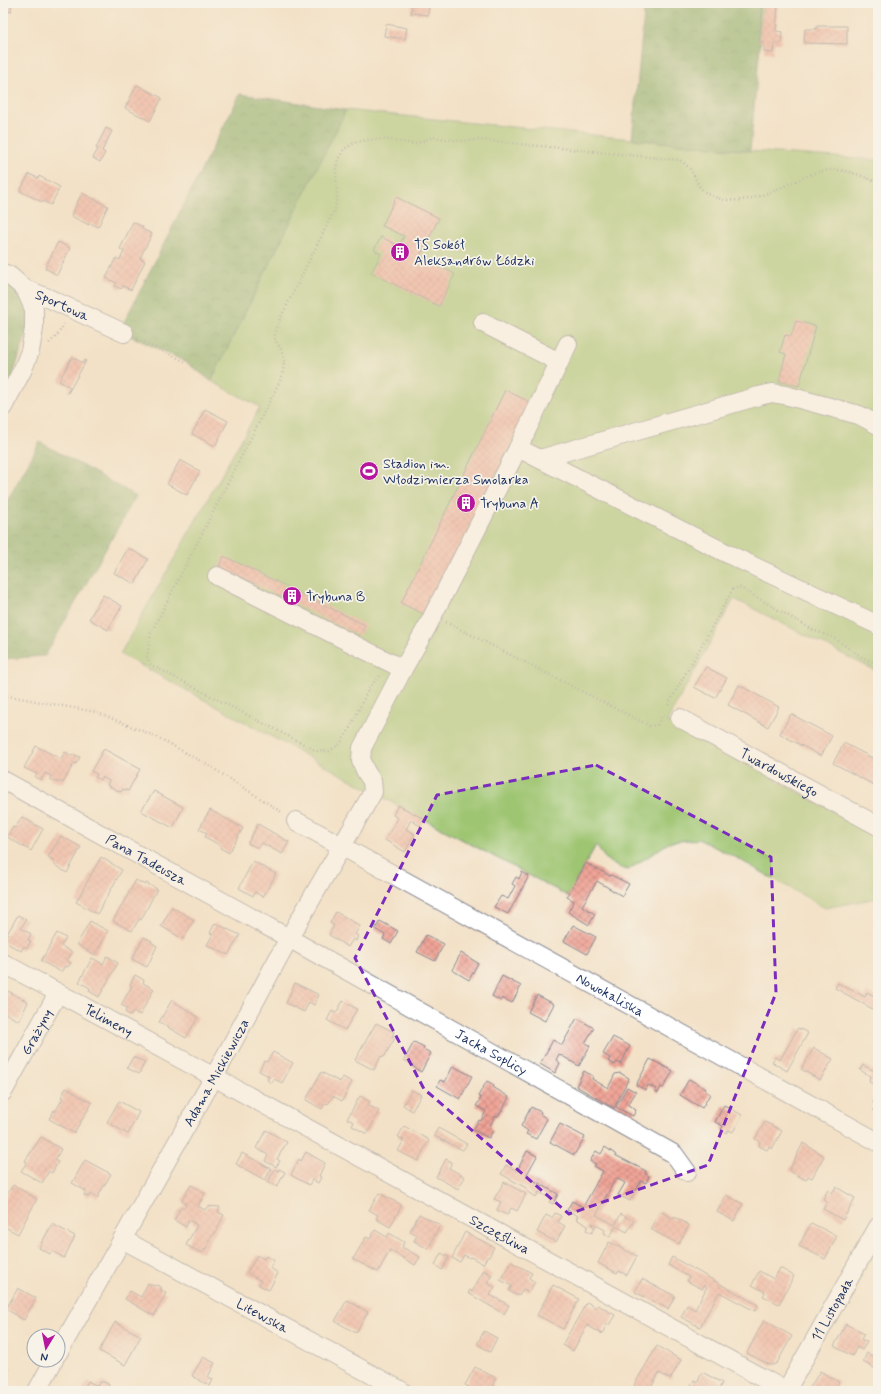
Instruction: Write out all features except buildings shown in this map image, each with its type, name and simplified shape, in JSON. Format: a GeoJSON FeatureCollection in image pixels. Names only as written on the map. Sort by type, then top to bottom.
{"type":"FeatureCollection","features":[{"type":"Feature","properties":{"kind":"street","name":"Sportowa"},"geometry":{"type":"LineString","coordinates":[[3,273],[10,276],[24,289],[48,298],[124,333]]}},
{"type":"Feature","properties":{"kind":"street"},"geometry":{"type":"LineString","coordinates":[[3,407],[23,369],[30,351],[34,329],[34,309],[24,289]]}},
{"type":"Feature","properties":{"kind":"street"},"geometry":{"type":"LineString","coordinates":[[483,323],[559,362]]}},
{"type":"Feature","properties":{"kind":"street"},"geometry":{"type":"LineString","coordinates":[[217,576],[400,668],[427,627],[518,448],[568,344]]}},
{"type":"Feature","properties":{"kind":"street"},"geometry":{"type":"LineString","coordinates":[[540,459],[772,393],[785,395],[859,415],[878,425]]}},
{"type":"Feature","properties":{"kind":"street"},"geometry":{"type":"LineString","coordinates":[[518,448],[730,555],[878,625]]}},
{"type":"Feature","properties":{"kind":"street","name":"Adama Mickiewicza"},"geometry":{"type":"LineString","coordinates":[[66,1339],[214,1077],[289,938],[373,792],[372,780],[361,761],[362,748],[400,668]]}},
{"type":"Feature","properties":{"kind":"street","name":"Twardowskiego"},"geometry":{"type":"LineString","coordinates":[[680,718],[878,826]]}},
{"type":"Feature","properties":{"kind":"street","name":"Pana Tadeusza"},"geometry":{"type":"LineString","coordinates":[[3,780],[289,938]]}},
{"type":"Feature","properties":{"kind":"street","name":"Nowokaliska"},"geometry":{"type":"LineString","coordinates":[[296,821],[878,1142]]}},
{"type":"Feature","properties":{"kind":"street","name":"Jacka Soplicy"},"geometry":{"type":"LineString","coordinates":[[289,938],[674,1154],[687,1172]]}},
{"type":"Feature","properties":{"kind":"street","name":"Telimeny"},"geometry":{"type":"LineString","coordinates":[[3,963],[214,1077]]}},
{"type":"Feature","properties":{"kind":"street","name":"Grażyny"},"geometry":{"type":"LineString","coordinates":[[3,1092],[58,993]]}},
{"type":"Feature","properties":{"kind":"street","name":"Szczęśliwa"},"geometry":{"type":"LineString","coordinates":[[214,1077],[786,1391]]}},
{"type":"Feature","properties":{"kind":"street","name":"11 Listopada"},"geometry":{"type":"LineString","coordinates":[[786,1391],[878,1227]]}},
{"type":"Feature","properties":{"kind":"street","name":"Litewska"},"geometry":{"type":"LineString","coordinates":[[122,1239],[402,1391]]}},
{"type":"Feature","properties":{"kind":"street"},"geometry":{"type":"LineString","coordinates":[[37,1391],[50,1368]]}},
{"type":"Feature","properties":{"kind":"path"},"geometry":{"type":"LineString","coordinates":[[400,668],[379,677],[370,686],[348,732],[340,744],[329,751],[317,751],[151,665],[147,657],[151,633],[280,381],[284,368],[282,353],[276,343],[274,334],[277,325],[335,210],[337,197],[336,169],[338,159],[344,149],[356,142],[367,140],[382,139],[415,144],[433,137],[460,141],[481,140],[679,160],[687,165],[700,188],[710,195],[721,199],[739,201],[755,198],[811,174],[831,170],[857,174],[878,183]]}},
{"type":"Feature","properties":{"kind":"path"},"geometry":{"type":"LineString","coordinates":[[124,333],[186,362]]}},
{"type":"Feature","properties":{"kind":"path"},"geometry":{"type":"LineString","coordinates":[[427,627],[439,619],[650,726],[657,725],[733,589],[739,586],[813,630],[834,638],[863,658],[878,664]]}},
{"type":"Feature","properties":{"kind":"path"},"geometry":{"type":"LineString","coordinates":[[3,695],[96,712],[150,734],[208,765],[296,821]]}},
{"type":"Feature","properties":{"kind":"highlighted area"},"geometry":{"type":"Polygon","coordinates":[[[596,765],[771,857],[776,993],[708,1165],[569,1214],[424,1089],[355,958],[437,795],[596,765]]]}},
{"type":"Feature","properties":{"kind":"green space"},"geometry":{"type":"Polygon","coordinates":[[[645,3],[764,3],[750,151],[632,139],[645,3]]]}},
{"type":"Feature","properties":{"kind":"green space"},"geometry":{"type":"Polygon","coordinates":[[[240,94],[346,110],[211,381],[186,362],[124,333],[122,326],[240,94]]]}},
{"type":"Feature","properties":{"kind":"green space"},"geometry":{"type":"Polygon","coordinates":[[[346,110],[750,151],[878,160],[878,672],[734,599],[667,721],[878,835],[878,898],[825,908],[737,858],[698,839],[670,842],[628,870],[609,862],[596,845],[568,896],[120,654],[260,407],[211,381],[346,110]]]}},
{"type":"Feature","properties":{"kind":"green space"},"geometry":{"type":"Polygon","coordinates":[[[3,280],[34,309],[3,407],[3,280]]]}},
{"type":"Feature","properties":{"kind":"green space"},"geometry":{"type":"Polygon","coordinates":[[[40,442],[136,496],[45,656],[3,659],[3,508],[40,442]]]}},
{"type":"Feature","properties":{"kind":"place","name":"TS Sokół Aleksandrów Łódzki"},"geometry":{"type":"Point","coordinates":[400,252]}},
{"type":"Feature","properties":{"kind":"place","name":"Stadion im. Włodzimierza Smolarka"},"geometry":{"type":"Point","coordinates":[369,471]}},
{"type":"Feature","properties":{"kind":"place","name":"Trybuna A"},"geometry":{"type":"Point","coordinates":[466,503]}},
{"type":"Feature","properties":{"kind":"place","name":"Trybuna B"},"geometry":{"type":"Point","coordinates":[292,596]}}]}
